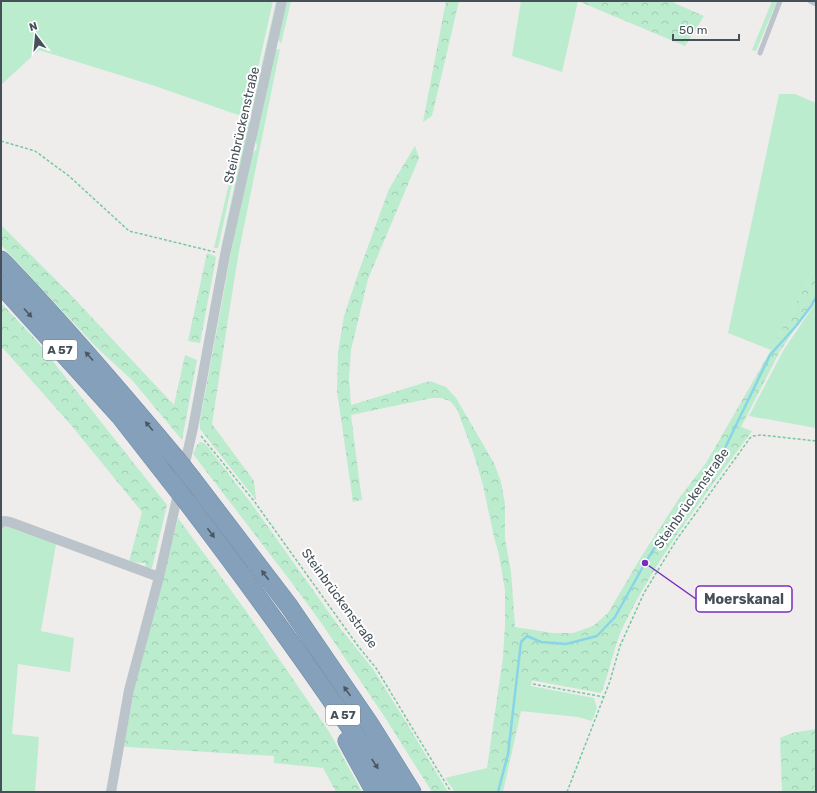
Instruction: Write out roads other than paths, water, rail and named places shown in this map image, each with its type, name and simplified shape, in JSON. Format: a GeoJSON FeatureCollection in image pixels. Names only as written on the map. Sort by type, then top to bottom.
{"type":"FeatureCollection","features":[{"type":"Feature","properties":{"kind":"highway","name":"A 57"},"geometry":{"type":"LineString","coordinates":[[1,260],[115,385],[193,480],[288,606],[369,723],[412,792]]}},
{"type":"Feature","properties":{"kind":"highway","name":"A 57"},"geometry":{"type":"LineString","coordinates":[[1,285],[118,415],[187,502],[227,554],[354,731],[393,792]]}},
{"type":"Feature","properties":{"kind":"highway"},"geometry":{"type":"LineString","coordinates":[[289,640],[300,663],[335,719],[375,792]]}},
{"type":"Feature","properties":{"kind":"highway"},"geometry":{"type":"LineString","coordinates":[[369,723],[404,759],[425,792]]}},
{"type":"Feature","properties":{"kind":"street","name":"Steinbrückenstraße"},"geometry":{"type":"LineString","coordinates":[[111,792],[129,690],[159,578],[193,428],[225,255],[282,1]]}},
{"type":"Feature","properties":{"kind":"street"},"geometry":{"type":"LineString","coordinates":[[1,523],[6,521],[10,522],[159,578]]}},
{"type":"Feature","properties":{"kind":"lane"},"geometry":{"type":"LineString","coordinates":[[760,53],[780,1]]}},
{"type":"Feature","properties":{"kind":"lane"},"geometry":{"type":"LineString","coordinates":[[810,1],[816,4]]}},
{"type":"Feature","properties":{"kind":"waterway"},"geometry":{"type":"LineString","coordinates":[[498,792],[508,754],[521,642],[527,636],[541,642],[566,644],[597,636],[615,617],[645,563],[666,530],[694,495],[725,448],[770,355],[796,326],[812,305],[816,297]]}},
{"type":"Feature","properties":{"kind":"place","name":"Moerskanal"},"geometry":{"type":"Point","coordinates":[645,563]}}]}
